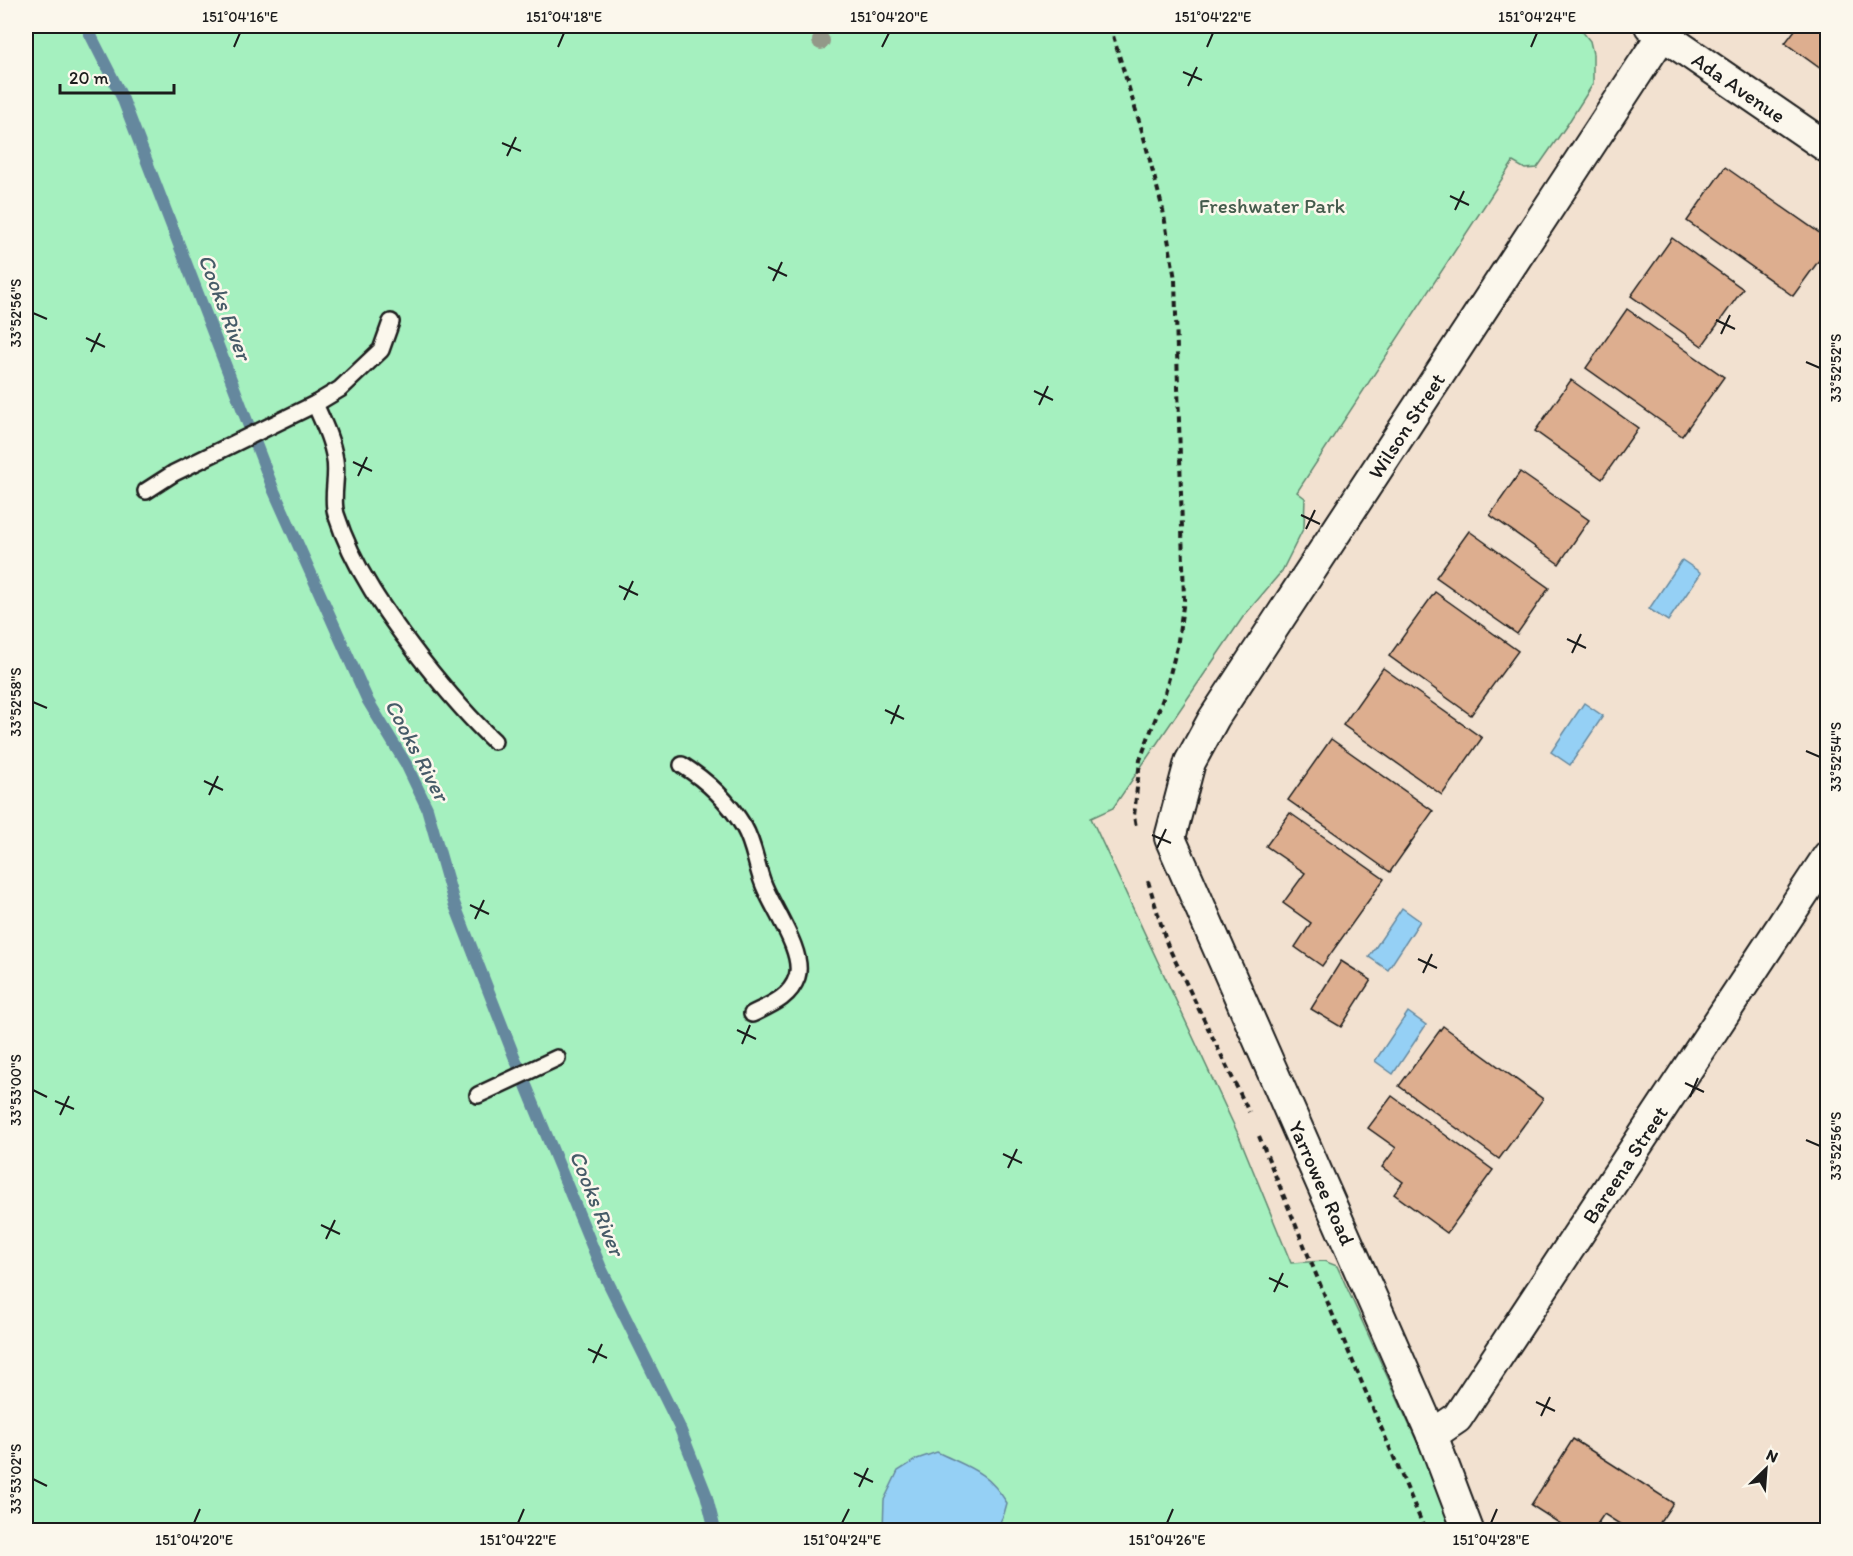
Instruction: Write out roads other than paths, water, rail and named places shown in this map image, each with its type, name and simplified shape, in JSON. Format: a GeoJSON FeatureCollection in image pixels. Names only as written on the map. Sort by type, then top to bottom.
{"type":"FeatureCollection","features":[{"type":"Feature","properties":{"kind":"street","name":"Ada Avenue"},"geometry":{"type":"LineString","coordinates":[[1660,28],[1827,148]]}},
{"type":"Feature","properties":{"kind":"street","name":"Wilson Street"},"geometry":{"type":"LineString","coordinates":[[1170,838],[1190,762],[1214,718],[1660,28]]}},
{"type":"Feature","properties":{"kind":"street","name":"Yarrowee Road"},"geometry":{"type":"LineString","coordinates":[[1170,838],[1432,1435],[1468,1530]]}},
{"type":"Feature","properties":{"kind":"street","name":"Bareena Street"},"geometry":{"type":"LineString","coordinates":[[1432,1435],[1457,1418],[1827,856]]}},
{"type":"Feature","properties":{"kind":"lane"},"geometry":{"type":"LineString","coordinates":[[146,491],[174,473],[315,404],[340,388],[381,350],[391,322]]}},
{"type":"Feature","properties":{"kind":"lane"},"geometry":{"type":"LineString","coordinates":[[315,404],[330,440],[335,462],[335,511],[355,558],[403,636],[474,722],[494,741]]}},
{"type":"Feature","properties":{"kind":"lane"},"geometry":{"type":"LineString","coordinates":[[682,765],[708,784],[744,828],[751,843],[762,881],[788,931],[793,946],[798,975],[792,988],[783,997],[752,1014]]}},
{"type":"Feature","properties":{"kind":"lane"},"geometry":{"type":"LineString","coordinates":[[478,1095],[557,1058]]}},
{"type":"Feature","properties":{"kind":"water"},"geometry":{"type":"Polygon","coordinates":[[[1682,560],[1701,573],[1668,621],[1649,609],[1682,560]]]}},
{"type":"Feature","properties":{"kind":"water"},"geometry":{"type":"Polygon","coordinates":[[[1584,703],[1603,716],[1570,765],[1551,752],[1584,703]]]}},
{"type":"Feature","properties":{"kind":"water"},"geometry":{"type":"Polygon","coordinates":[[[1402,908],[1420,921],[1388,970],[1369,957],[1402,908]]]}},
{"type":"Feature","properties":{"kind":"water"},"geometry":{"type":"Polygon","coordinates":[[[1408,1012],[1426,1025],[1393,1074],[1375,1061],[1408,1012]]]}},
{"type":"Feature","properties":{"kind":"water"},"geometry":{"type":"Polygon","coordinates":[[[937,1452],[985,1477],[1000,1492],[1007,1503],[996,1530],[883,1530],[884,1500],[898,1471],[917,1459],[937,1452]]]}},
{"type":"Feature","properties":{"kind":"waterway","name":"Cooks River"},"geometry":{"type":"LineString","coordinates":[[86,26],[122,97],[274,491],[368,701],[406,764],[427,808],[454,903],[514,1056],[601,1268],[679,1426],[706,1494],[715,1530]]}},
{"type":"Feature","properties":{"kind":"park label","name":"Freshwater Park"},"geometry":{"type":"Point","coordinates":[1272,205]}}]}
